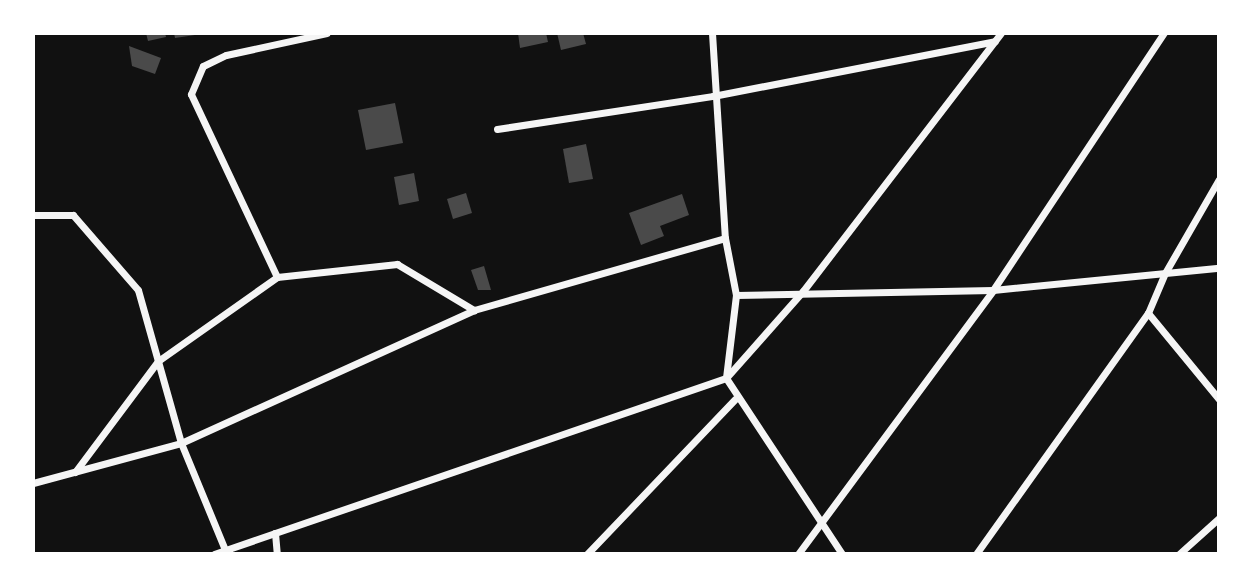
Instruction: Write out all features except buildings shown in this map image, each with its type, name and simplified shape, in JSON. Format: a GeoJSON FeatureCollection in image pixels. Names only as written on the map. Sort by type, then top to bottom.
{"type":"FeatureCollection","features":[{"type":"Feature","properties":{"kind":"street"},"geometry":{"type":"LineString","coordinates":[[277,276],[191,94],[203,66],[226,55],[327,33]]}},
{"type":"Feature","properties":{"kind":"street"},"geometry":{"type":"LineString","coordinates":[[712,33],[713,96],[725,238],[736,295],[726,378],[736,399],[817,523],[842,554]]}},
{"type":"Feature","properties":{"kind":"street"},"geometry":{"type":"LineString","coordinates":[[214,554],[726,378],[803,291],[1001,33]]}},
{"type":"Feature","properties":{"kind":"street"},"geometry":{"type":"LineString","coordinates":[[798,554],[817,523],[993,290],[1164,33]]}},
{"type":"Feature","properties":{"kind":"street"},"geometry":{"type":"LineString","coordinates":[[497,129],[713,96],[995,41]]}},
{"type":"Feature","properties":{"kind":"street"},"geometry":{"type":"LineString","coordinates":[[976,554],[1148,313],[1165,273],[1219,179]]}},
{"type":"Feature","properties":{"kind":"street"},"geometry":{"type":"LineString","coordinates":[[33,215],[73,215],[96,237],[138,290],[181,443],[225,550]]}},
{"type":"Feature","properties":{"kind":"street"},"geometry":{"type":"LineString","coordinates":[[33,483],[181,443],[474,310],[725,238]]}},
{"type":"Feature","properties":{"kind":"street"},"geometry":{"type":"LineString","coordinates":[[75,472],[158,361],[277,276],[397,264],[474,310]]}},
{"type":"Feature","properties":{"kind":"street"},"geometry":{"type":"LineString","coordinates":[[736,295],[803,291],[993,290],[1219,268]]}},
{"type":"Feature","properties":{"kind":"street"},"geometry":{"type":"LineString","coordinates":[[1148,313],[1219,399]]}},
{"type":"Feature","properties":{"kind":"street"},"geometry":{"type":"LineString","coordinates":[[587,554],[736,399]]}},
{"type":"Feature","properties":{"kind":"street"},"geometry":{"type":"LineString","coordinates":[[1179,554],[1219,518]]}},
{"type":"Feature","properties":{"kind":"street"},"geometry":{"type":"LineString","coordinates":[[275,533],[277,554]]}}]}
